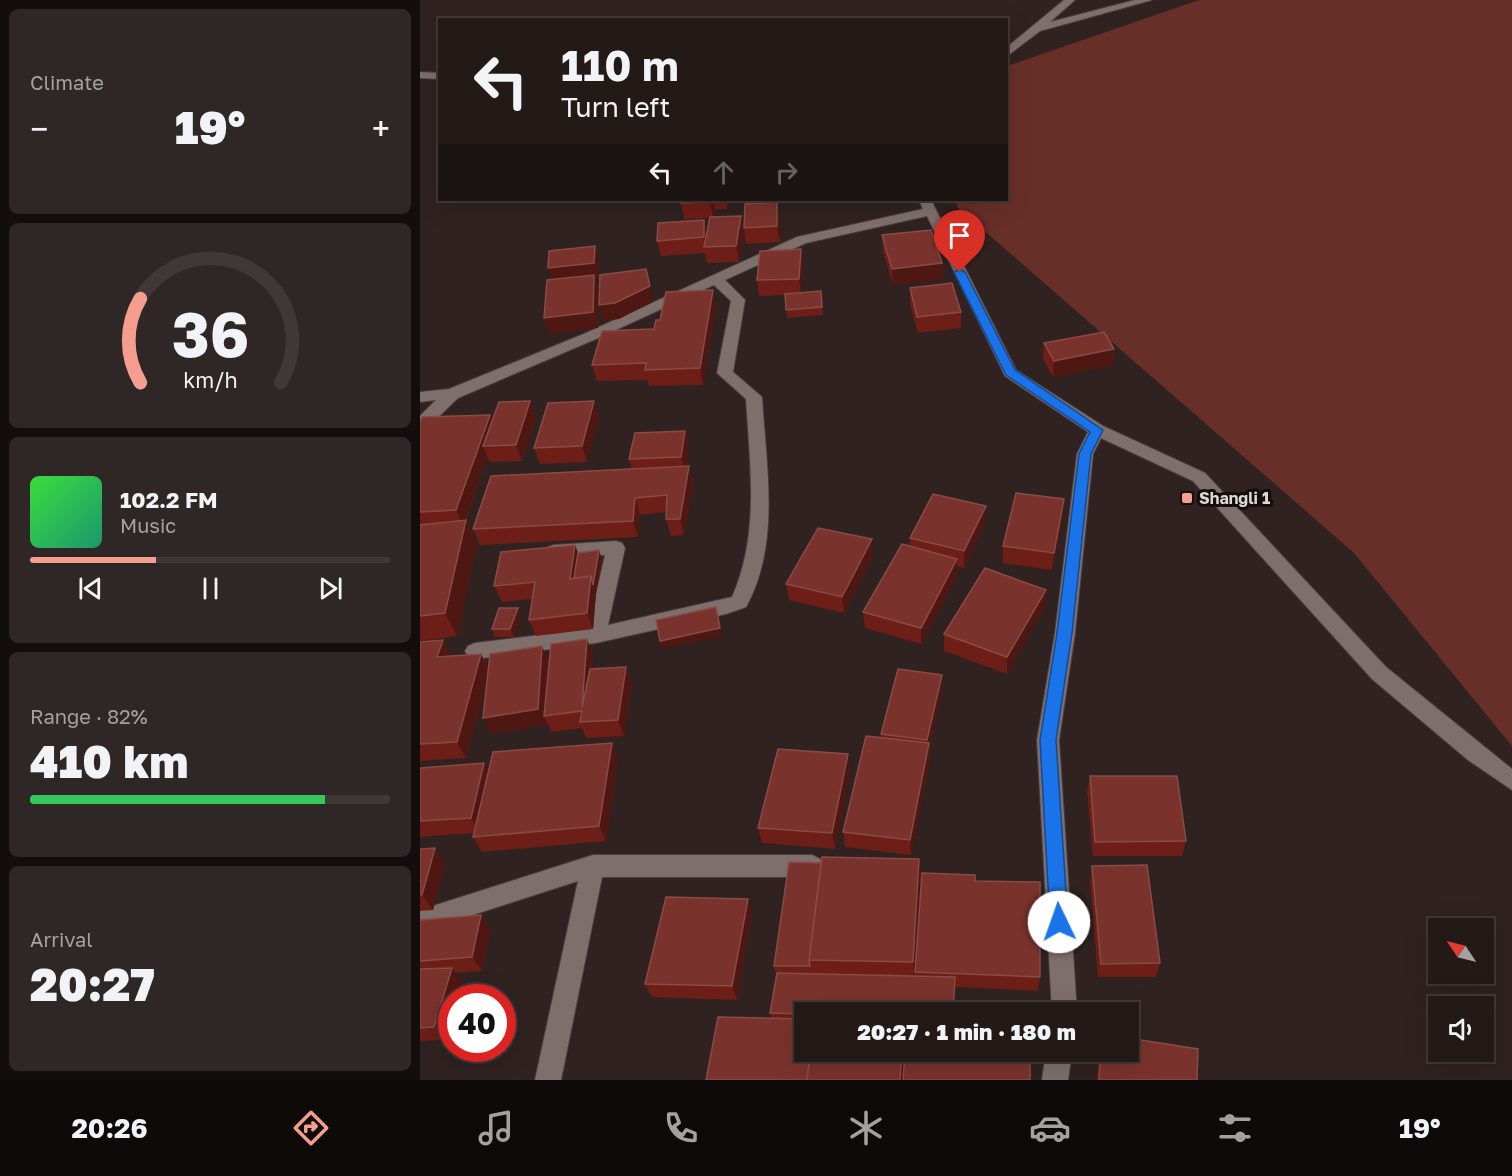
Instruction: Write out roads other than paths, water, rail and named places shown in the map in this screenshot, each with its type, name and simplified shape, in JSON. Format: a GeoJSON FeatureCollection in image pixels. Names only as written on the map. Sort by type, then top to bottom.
{"type":"FeatureCollection","features":[{"type":"Feature","properties":{"kind":"street"},"geometry":{"type":"LineString","coordinates":[[1008,52],[1070,0]]}},
{"type":"Feature","properties":{"kind":"street"},"geometry":{"type":"LineString","coordinates":[[1038,28],[1147,0]]}},
{"type":"Feature","properties":{"kind":"street"},"geometry":{"type":"LineString","coordinates":[[420,75],[438,76]]}},
{"type":"Feature","properties":{"kind":"street"},"geometry":{"type":"LineString","coordinates":[[420,397],[452,394],[591,336],[802,240],[927,206],[1010,372],[1097,430],[1199,477],[1379,673],[1512,781]]}},
{"type":"Feature","properties":{"kind":"street"},"geometry":{"type":"LineString","coordinates":[[475,651],[596,635],[739,602],[751,575],[761,519],[753,397],[725,373],[738,300],[716,279]]}},
{"type":"Feature","properties":{"kind":"street"},"geometry":{"type":"LineString","coordinates":[[420,425],[452,394]]}},
{"type":"Feature","properties":{"kind":"street"},"geometry":{"type":"LineString","coordinates":[[1063,1002],[1048,740],[1065,633],[1085,454],[1097,430]]}},
{"type":"Feature","properties":{"kind":"street"},"geometry":{"type":"LineString","coordinates":[[540,553],[616,548],[596,635]]}},
{"type":"Feature","properties":{"kind":"street"},"geometry":{"type":"LineString","coordinates":[[548,1080],[593,866]]}},
{"type":"Feature","properties":{"kind":"street"},"geometry":{"type":"LineString","coordinates":[[420,921],[593,866],[830,866]]}},
{"type":"Feature","properties":{"kind":"street"},"geometry":{"type":"LineString","coordinates":[[1055,1080],[1058,1062]]}},
{"type":"Feature","properties":{"kind":"place","name":"Shangli 1"},"geometry":{"type":"Point","coordinates":[1187,498]}}]}
